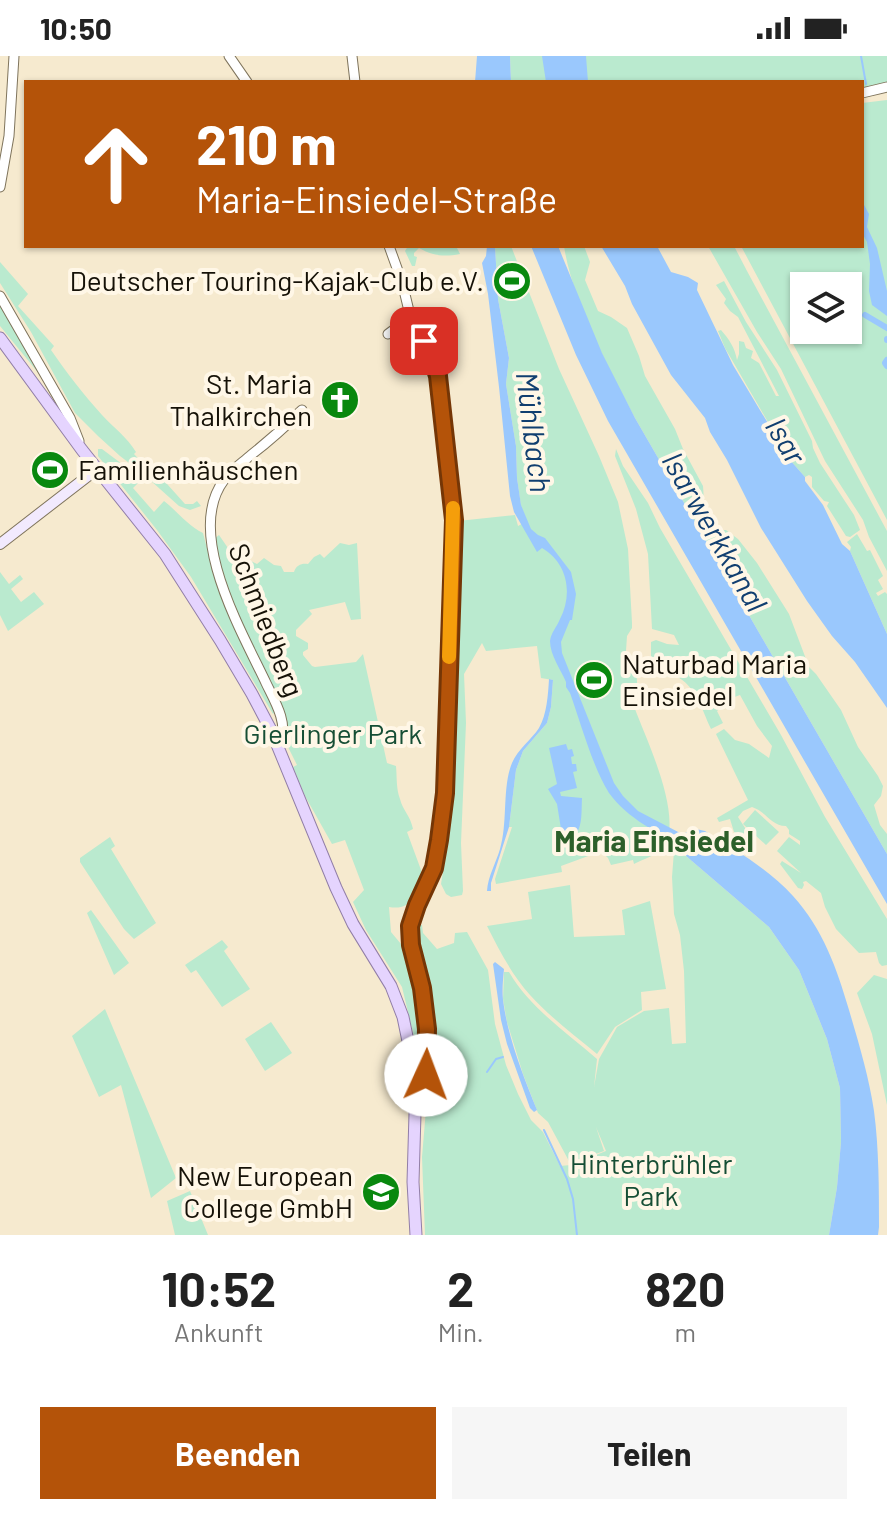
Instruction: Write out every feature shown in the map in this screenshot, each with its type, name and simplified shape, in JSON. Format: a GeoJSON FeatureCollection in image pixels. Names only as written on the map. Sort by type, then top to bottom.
{"type":"FeatureCollection","features":[{"type":"Feature","properties":{"kind":"main road"},"geometry":{"type":"LineString","coordinates":[[0,338],[169,560],[252,694],[344,906],[395,995],[403,1017],[416,1080],[413,1182],[416,1235]]}},
{"type":"Feature","properties":{"kind":"main road"},"geometry":{"type":"LineString","coordinates":[[0,544],[97,469]]}},
{"type":"Feature","properties":{"kind":"street"},"geometry":{"type":"LineString","coordinates":[[0,187],[9,136],[14,56]]}},
{"type":"Feature","properties":{"kind":"street"},"geometry":{"type":"LineString","coordinates":[[229,56],[246,80]]}},
{"type":"Feature","properties":{"kind":"street"},"geometry":{"type":"LineString","coordinates":[[352,56],[355,80]]}},
{"type":"Feature","properties":{"kind":"street"},"geometry":{"type":"LineString","coordinates":[[864,93],[887,87]]}},
{"type":"Feature","properties":{"kind":"street"},"geometry":{"type":"LineString","coordinates":[[390,248],[411,317],[431,353],[438,376],[454,520],[445,793],[434,868],[410,926],[427,1029],[426,1075],[422,1080],[416,1080]]}},
{"type":"Feature","properties":{"kind":"street"},"geometry":{"type":"LineString","coordinates":[[0,296],[70,418],[84,452]]}},
{"type":"Feature","properties":{"kind":"street"},"geometry":{"type":"LineString","coordinates":[[388,334],[411,317]]}},
{"type":"Feature","properties":{"kind":"street","name":"Schmiedberg"},"geometry":{"type":"LineString","coordinates":[[276,744],[281,741],[284,732],[278,709],[230,603],[216,562],[210,528],[218,489],[228,475],[302,410]]}},
{"type":"Feature","properties":{"kind":"green space"},"geometry":{"type":"Polygon","coordinates":[[[510,56],[887,56],[887,82],[864,88],[864,80],[511,80],[510,56]]]}},
{"type":"Feature","properties":{"kind":"green space"},"geometry":{"type":"Polygon","coordinates":[[[887,100],[887,520],[793,344],[862,344],[862,272],[790,272],[790,338],[742,248],[864,248],[864,103],[887,100]]]}},
{"type":"Feature","properties":{"kind":"green space"},"geometry":{"type":"Polygon","coordinates":[[[407,248],[419,248],[414,253],[417,257],[415,266],[412,266],[405,251],[407,248]]]}},
{"type":"Feature","properties":{"kind":"green space"},"geometry":{"type":"Polygon","coordinates":[[[419,248],[457,248],[460,254],[439,255],[419,248]]]}},
{"type":"Feature","properties":{"kind":"green space","name":"Naturbad Maria Einsiedel"},"geometry":{"type":"Polygon","coordinates":[[[495,248],[512,248],[559,369],[618,502],[628,549],[632,623],[627,636],[625,666],[636,666],[638,697],[634,702],[635,709],[662,780],[667,800],[668,836],[662,849],[634,864],[633,860],[611,865],[603,853],[561,866],[562,872],[496,884],[512,827],[509,827],[516,770],[523,751],[547,723],[553,680],[541,678],[537,646],[486,651],[482,643],[464,674],[463,891],[462,895],[451,897],[441,884],[447,847],[458,521],[515,515],[518,526],[527,521],[521,506],[517,478],[516,446],[506,384],[509,358],[498,299],[495,248]]]}},
{"type":"Feature","properties":{"kind":"green space"},"geometry":{"type":"Polygon","coordinates":[[[564,248],[585,248],[590,262],[585,280],[598,311],[627,328],[645,376],[703,486],[705,516],[712,530],[726,530],[738,539],[757,563],[789,614],[809,667],[841,710],[858,747],[878,776],[883,786],[881,796],[874,805],[880,825],[887,834],[887,854],[635,418],[583,311],[564,248]]]}},
{"type":"Feature","properties":{"kind":"green space"},"geometry":{"type":"Polygon","coordinates":[[[709,248],[735,248],[887,531],[887,571],[863,520],[825,461],[781,369],[709,248]]]}},
{"type":"Feature","properties":{"kind":"green space"},"geometry":{"type":"Polygon","coordinates":[[[0,262],[28,294],[18,306],[54,346],[51,350],[88,399],[129,442],[136,452],[134,454],[146,467],[150,465],[185,504],[197,501],[201,506],[190,510],[179,506],[75,413],[0,283],[0,262]]]}},
{"type":"Feature","properties":{"kind":"green space"},"geometry":{"type":"Polygon","coordinates":[[[724,281],[777,370],[820,463],[854,515],[860,530],[850,537],[846,536],[827,506],[829,502],[824,501],[812,487],[812,477],[805,477],[790,460],[725,348],[718,331],[721,330],[737,360],[739,341],[753,351],[751,358],[759,363],[776,396],[779,396],[738,317],[724,303],[726,299],[716,285],[724,281]]]}},
{"type":"Feature","properties":{"kind":"green space"},"geometry":{"type":"Polygon","coordinates":[[[0,302],[40,375],[0,326],[0,302]]]}},
{"type":"Feature","properties":{"kind":"green space"},"geometry":{"type":"Polygon","coordinates":[[[98,449],[142,479],[133,488],[154,512],[164,501],[203,533],[209,556],[275,712],[273,714],[191,577],[98,456],[98,449]]]}},
{"type":"Feature","properties":{"kind":"green space"},"geometry":{"type":"Polygon","coordinates":[[[616,449],[825,817],[887,919],[887,965],[879,963],[876,952],[859,953],[836,929],[821,893],[806,881],[802,889],[798,888],[780,864],[782,861],[801,873],[777,851],[789,837],[800,845],[786,826],[776,824],[752,807],[738,817],[747,831],[742,836],[734,832],[730,819],[719,822],[717,818],[748,800],[716,734],[724,729],[735,740],[749,744],[769,758],[772,746],[740,695],[717,711],[723,723],[711,729],[693,692],[675,676],[683,663],[676,661],[668,677],[651,671],[651,642],[656,640],[679,645],[674,635],[652,629],[648,554],[636,509],[615,456],[616,449]]]}},
{"type":"Feature","properties":{"kind":"green space"},"geometry":{"type":"Polygon","coordinates":[[[857,534],[867,551],[870,550],[883,576],[878,580],[883,589],[876,593],[878,596],[887,594],[887,634],[847,542],[857,534]]]}},
{"type":"Feature","properties":{"kind":"green space","name":"Gierlinger Park"},"geometry":{"type":"Polygon","coordinates":[[[219,535],[230,551],[257,564],[264,558],[281,566],[284,572],[294,572],[298,566],[308,564],[320,554],[324,558],[340,543],[357,543],[361,619],[351,620],[345,602],[309,610],[312,614],[296,630],[296,636],[308,643],[303,655],[315,667],[356,662],[363,654],[387,763],[396,766],[399,795],[413,829],[407,832],[424,878],[407,904],[389,907],[391,932],[406,950],[424,1027],[422,1070],[402,987],[366,930],[353,902],[364,890],[345,840],[332,844],[293,767],[297,765],[288,747],[287,730],[220,565],[213,540],[219,535]]]}},
{"type":"Feature","properties":{"kind":"green space"},"geometry":{"type":"Polygon","coordinates":[[[0,572],[9,584],[20,575],[23,579],[11,589],[21,602],[34,592],[44,604],[8,631],[0,615],[0,572]]]}},
{"type":"Feature","properties":{"kind":"green space"},"geometry":{"type":"Polygon","coordinates":[[[755,810],[779,832],[766,845],[743,824],[755,810]]]}},
{"type":"Feature","properties":{"kind":"green space"},"geometry":{"type":"Polygon","coordinates":[[[110,837],[115,846],[111,849],[156,923],[134,939],[124,929],[80,862],[80,858],[110,837]]]}},
{"type":"Feature","properties":{"kind":"green space","name":"Hinterbrühler Park"},"geometry":{"type":"Polygon","coordinates":[[[674,851],[686,856],[769,927],[799,970],[827,1039],[840,1088],[841,1142],[829,1235],[425,1235],[422,1157],[429,1074],[413,923],[422,925],[423,933],[437,949],[454,943],[455,933],[467,932],[488,970],[495,1024],[518,1094],[531,1120],[543,1132],[560,1166],[571,1165],[606,1151],[596,1127],[604,1151],[570,1163],[548,1122],[538,1113],[507,1022],[503,999],[504,972],[509,972],[538,1008],[597,1059],[594,1087],[599,1059],[617,1027],[644,1011],[669,1008],[672,1044],[686,1043],[684,971],[674,914],[674,851]]]}},
{"type":"Feature","properties":{"kind":"green space"},"geometry":{"type":"Polygon","coordinates":[[[570,885],[574,937],[625,935],[622,910],[650,901],[666,989],[641,992],[642,1010],[615,1027],[597,1054],[530,995],[512,971],[487,926],[532,919],[528,892],[570,885]]]}},
{"type":"Feature","properties":{"kind":"green space"},"geometry":{"type":"Polygon","coordinates":[[[91,910],[129,963],[114,975],[87,913],[91,910]]]}},
{"type":"Feature","properties":{"kind":"green space"},"geometry":{"type":"Polygon","coordinates":[[[222,940],[228,947],[224,951],[250,989],[222,1007],[196,970],[191,973],[185,965],[222,940]]]}},
{"type":"Feature","properties":{"kind":"green space"},"geometry":{"type":"Polygon","coordinates":[[[874,975],[887,979],[887,1105],[872,1034],[857,993],[874,975]]]}},
{"type":"Feature","properties":{"kind":"green space"},"geometry":{"type":"Polygon","coordinates":[[[105,1009],[176,1178],[151,1198],[121,1085],[99,1097],[72,1036],[105,1009]]]}},
{"type":"Feature","properties":{"kind":"green space"},"geometry":{"type":"Polygon","coordinates":[[[271,1022],[292,1053],[265,1071],[245,1039],[271,1022]]]}},
{"type":"Feature","properties":{"kind":"green space"},"geometry":{"type":"Polygon","coordinates":[[[190,1191],[208,1235],[175,1235],[167,1201],[190,1191]]]}},
{"type":"Feature","properties":{"kind":"water"},"geometry":{"type":"Polygon","coordinates":[[[477,56],[510,56],[511,80],[475,80],[477,56]]]}},
{"type":"Feature","properties":{"kind":"water"},"geometry":{"type":"Polygon","coordinates":[[[542,56],[586,56],[588,80],[546,80],[542,56]]]}},
{"type":"Feature","properties":{"kind":"water"},"geometry":{"type":"Polygon","coordinates":[[[864,205],[869,214],[867,227],[877,248],[887,291],[887,316],[872,305],[864,237],[864,205]]]}},
{"type":"Feature","properties":{"kind":"water"},"geometry":{"type":"Polygon","coordinates":[[[487,248],[495,248],[498,299],[509,358],[506,384],[521,505],[531,529],[545,538],[571,572],[576,594],[572,620],[561,642],[562,653],[614,783],[638,811],[682,834],[696,829],[705,831],[751,860],[793,896],[813,922],[834,965],[872,1098],[878,1154],[878,1235],[829,1235],[841,1142],[840,1088],[827,1039],[799,970],[769,927],[686,856],[687,846],[644,825],[616,802],[592,758],[550,646],[566,599],[563,570],[551,554],[542,548],[537,552],[514,512],[510,496],[482,263],[487,248]]]}},
{"type":"Feature","properties":{"kind":"water"},"geometry":{"type":"Polygon","coordinates":[[[532,248],[559,248],[602,353],[635,418],[887,854],[887,904],[608,421],[576,355],[532,248]]]}},
{"type":"Feature","properties":{"kind":"water"},"geometry":{"type":"Polygon","coordinates":[[[602,248],[658,248],[671,272],[698,283],[697,290],[733,365],[790,460],[823,505],[842,544],[850,551],[887,634],[887,708],[807,601],[761,528],[705,418],[671,375],[602,248]]]}},
{"type":"Feature","properties":{"kind":"water"},"geometry":{"type":"Polygon","coordinates":[[[549,679],[553,680],[547,723],[523,751],[516,770],[509,827],[491,891],[487,891],[502,839],[509,773],[515,758],[542,723],[549,679]]]}},
{"type":"Feature","properties":{"kind":"water"},"geometry":{"type":"Polygon","coordinates":[[[566,744],[568,750],[572,749],[572,764],[576,764],[577,771],[573,772],[577,788],[560,792],[561,796],[582,798],[578,830],[564,843],[560,842],[556,832],[561,829],[557,804],[548,789],[557,784],[549,748],[566,744]]]}},
{"type":"Feature","properties":{"kind":"water"},"geometry":{"type":"Polygon","coordinates":[[[495,962],[504,969],[505,1014],[537,1110],[534,1112],[507,1044],[501,1020],[495,962]]]}},
{"type":"Feature","properties":{"kind":"waterway"},"geometry":{"type":"LineString","coordinates":[[861,56],[866,84]]}},
{"type":"Feature","properties":{"kind":"waterway"},"geometry":{"type":"LineString","coordinates":[[865,315],[887,328]]}},
{"type":"Feature","properties":{"kind":"waterway"},"geometry":{"type":"LineString","coordinates":[[887,360],[887,366]]}},
{"type":"Feature","properties":{"kind":"waterway"},"geometry":{"type":"LineString","coordinates":[[487,1072],[496,1059],[503,1057]]}},
{"type":"Feature","properties":{"kind":"waterway"},"geometry":{"type":"LineString","coordinates":[[544,1130],[567,1179],[577,1235]]}},
{"type":"Feature","properties":{"kind":"slow traffic"},"geometry":{"type":"LineString","coordinates":[[449,657],[453,508]]}},
{"type":"Feature","properties":{"kind":"place","name":"Deutscher Touring-Kajak-Club e.V."},"geometry":{"type":"Point","coordinates":[512,281]}},
{"type":"Feature","properties":{"kind":"place","name":"St. Maria Thalkirchen"},"geometry":{"type":"Point","coordinates":[340,400]}},
{"type":"Feature","properties":{"kind":"place","name":"Familienhäuschen"},"geometry":{"type":"Point","coordinates":[50,470]}},
{"type":"Feature","properties":{"kind":"place","name":"Naturbad Maria Einsiedel"},"geometry":{"type":"Point","coordinates":[594,680]}},
{"type":"Feature","properties":{"kind":"place","name":"New European College GmbH"},"geometry":{"type":"Point","coordinates":[381,1192]}},
{"type":"Feature","properties":{"kind":"district","name":"Maria Einsiedel"},"geometry":{"type":"Point","coordinates":[654,842]}},
{"type":"Feature","properties":{"kind":"route"},"geometry":{"type":"LineString","coordinates":[[424,341],[438,376],[454,520],[445,793],[434,868],[410,926],[427,1029],[426,1075]]}},
{"type":"Feature","properties":{"kind":"water label","name":"Mühlbach"},"geometry":{"type":"Point","coordinates":[533,432]}},
{"type":"Feature","properties":{"kind":"water label","name":"Isar"},"geometry":{"type":"Point","coordinates":[785,441]}},
{"type":"Feature","properties":{"kind":"water label","name":"Isarwerkkanal"},"geometry":{"type":"Point","coordinates":[714,532]}}]}
